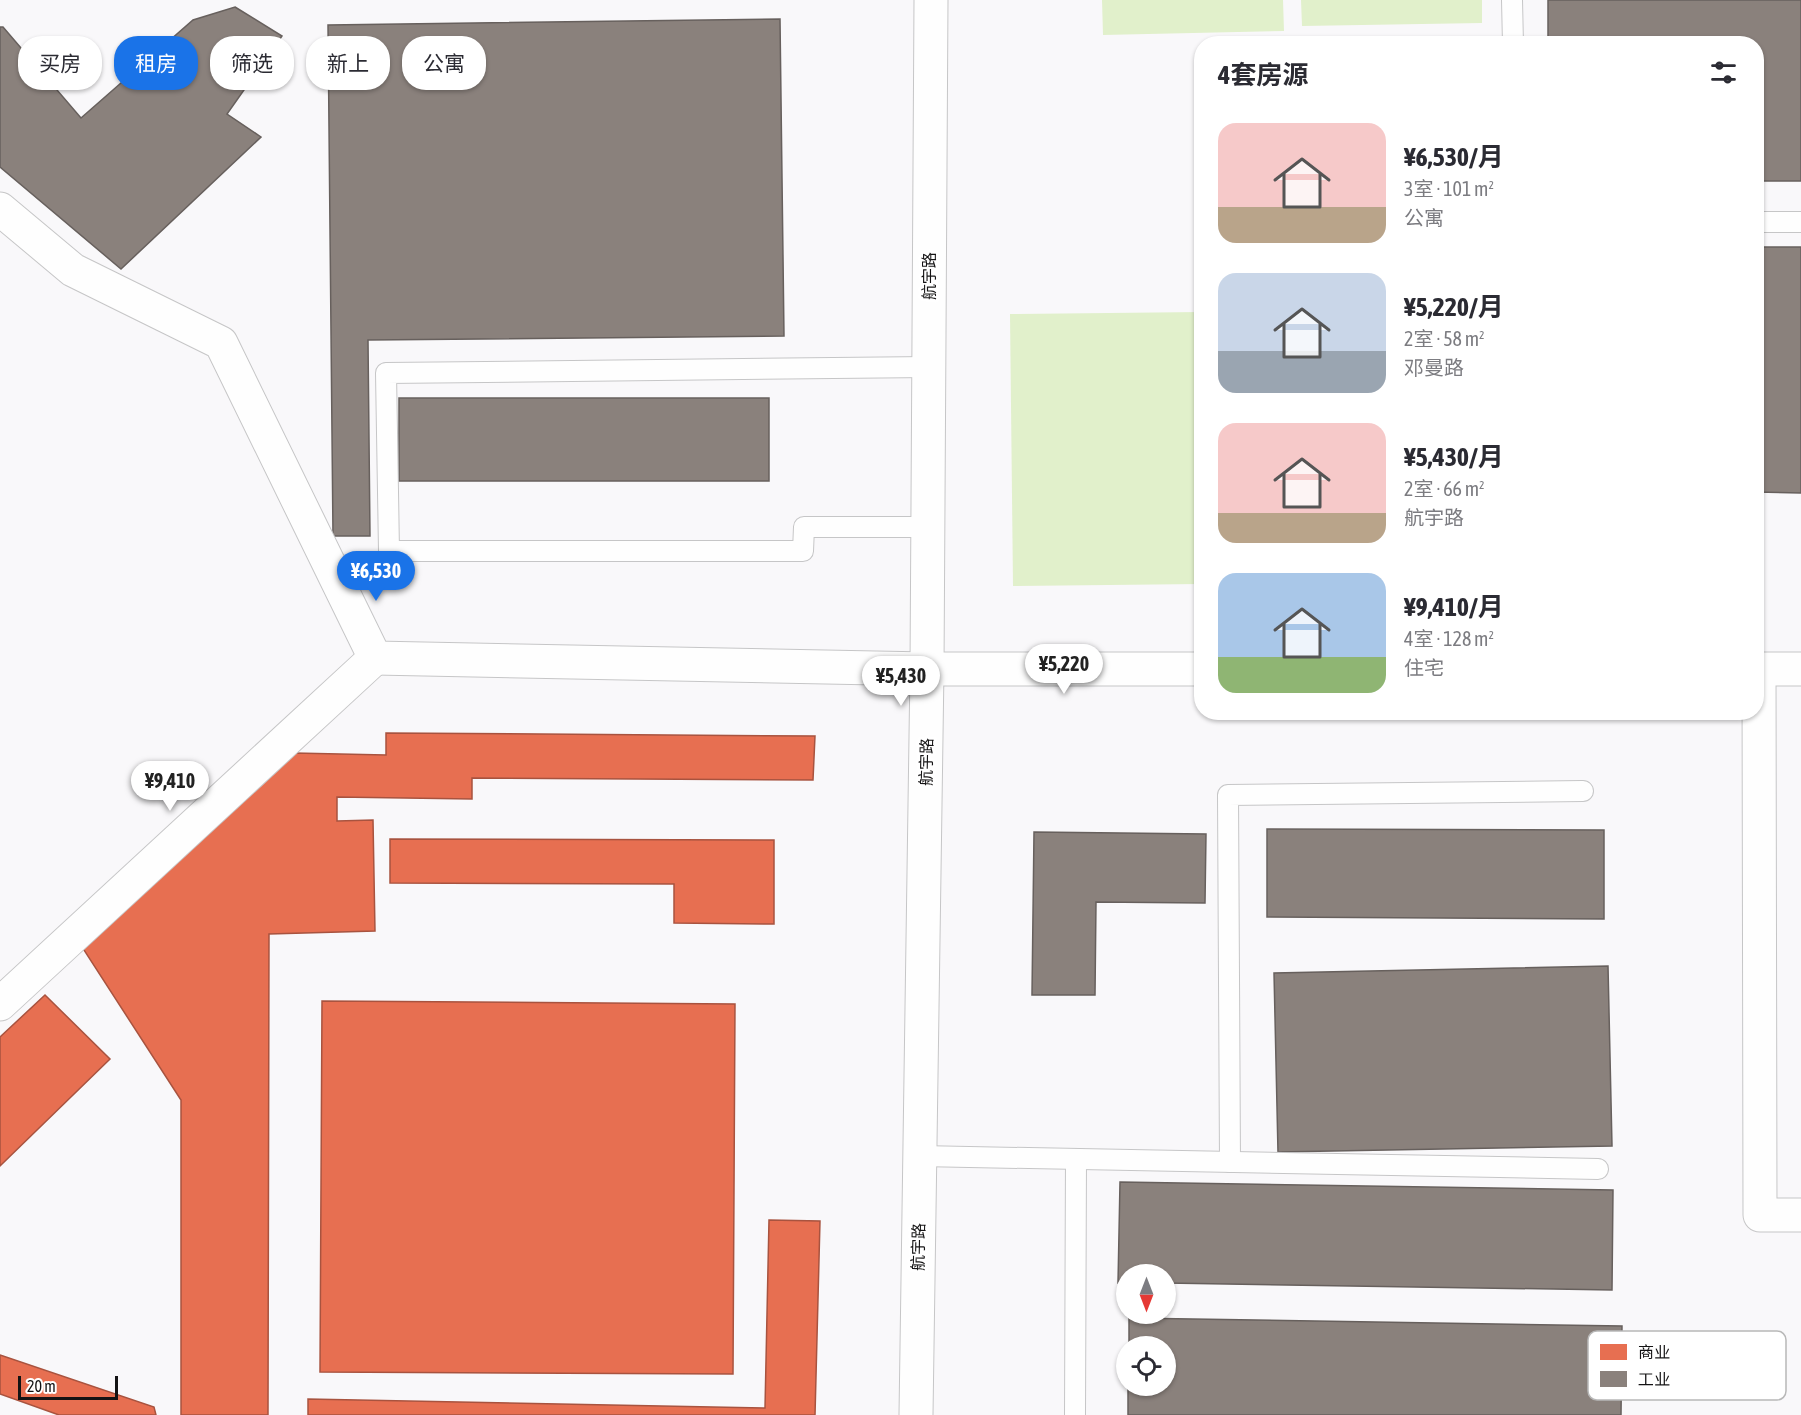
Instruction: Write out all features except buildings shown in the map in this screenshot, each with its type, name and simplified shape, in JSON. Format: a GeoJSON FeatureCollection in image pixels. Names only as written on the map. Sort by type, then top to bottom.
{"type":"FeatureCollection","features":[{"type":"Feature","properties":{"kind":"street","name":"航宇路"},"geometry":{"type":"LineString","coordinates":[[916,1415],[927,669],[931,0]]}},
{"type":"Feature","properties":{"kind":"street"},"geometry":{"type":"LineString","coordinates":[[0,209],[73,270],[221,343],[375,658]]}},
{"type":"Feature","properties":{"kind":"street"},"geometry":{"type":"LineString","coordinates":[[0,1004],[375,658],[927,669],[1194,669]]}},
{"type":"Feature","properties":{"kind":"street"},"geometry":{"type":"LineString","coordinates":[[1764,669],[1801,669]]}},
{"type":"Feature","properties":{"kind":"street"},"geometry":{"type":"LineString","coordinates":[[1758,720],[1760,1215],[1801,1215]]}},
{"type":"Feature","properties":{"kind":"lane"},"geometry":{"type":"LineString","coordinates":[[1512,0],[1512,36]]}},
{"type":"Feature","properties":{"kind":"lane"},"geometry":{"type":"LineString","coordinates":[[1764,222],[1801,222]]}},
{"type":"Feature","properties":{"kind":"lane"},"geometry":{"type":"LineString","coordinates":[[928,527],[804,527],[803,550],[389,550],[386,373],[929,367]]}},
{"type":"Feature","properties":{"kind":"lane"},"geometry":{"type":"LineString","coordinates":[[1230,1162],[1228,795],[1583,791]]}},
{"type":"Feature","properties":{"kind":"lane"},"geometry":{"type":"LineString","coordinates":[[920,1156],[1598,1169]]}},
{"type":"Feature","properties":{"kind":"lane"},"geometry":{"type":"LineString","coordinates":[[1075,1415],[1076,1159]]}},
{"type":"Feature","properties":{"kind":"green space"},"geometry":{"type":"Polygon","coordinates":[[[1102,0],[1283,0],[1284,31],[1103,35],[1102,0]]]}},
{"type":"Feature","properties":{"kind":"green space"},"geometry":{"type":"Polygon","coordinates":[[[1301,0],[1482,0],[1482,23],[1302,26],[1301,0]]]}},
{"type":"Feature","properties":{"kind":"green space"},"geometry":{"type":"Polygon","coordinates":[[[1194,312],[1194,584],[1013,586],[1010,314],[1194,312]]]}}]}
